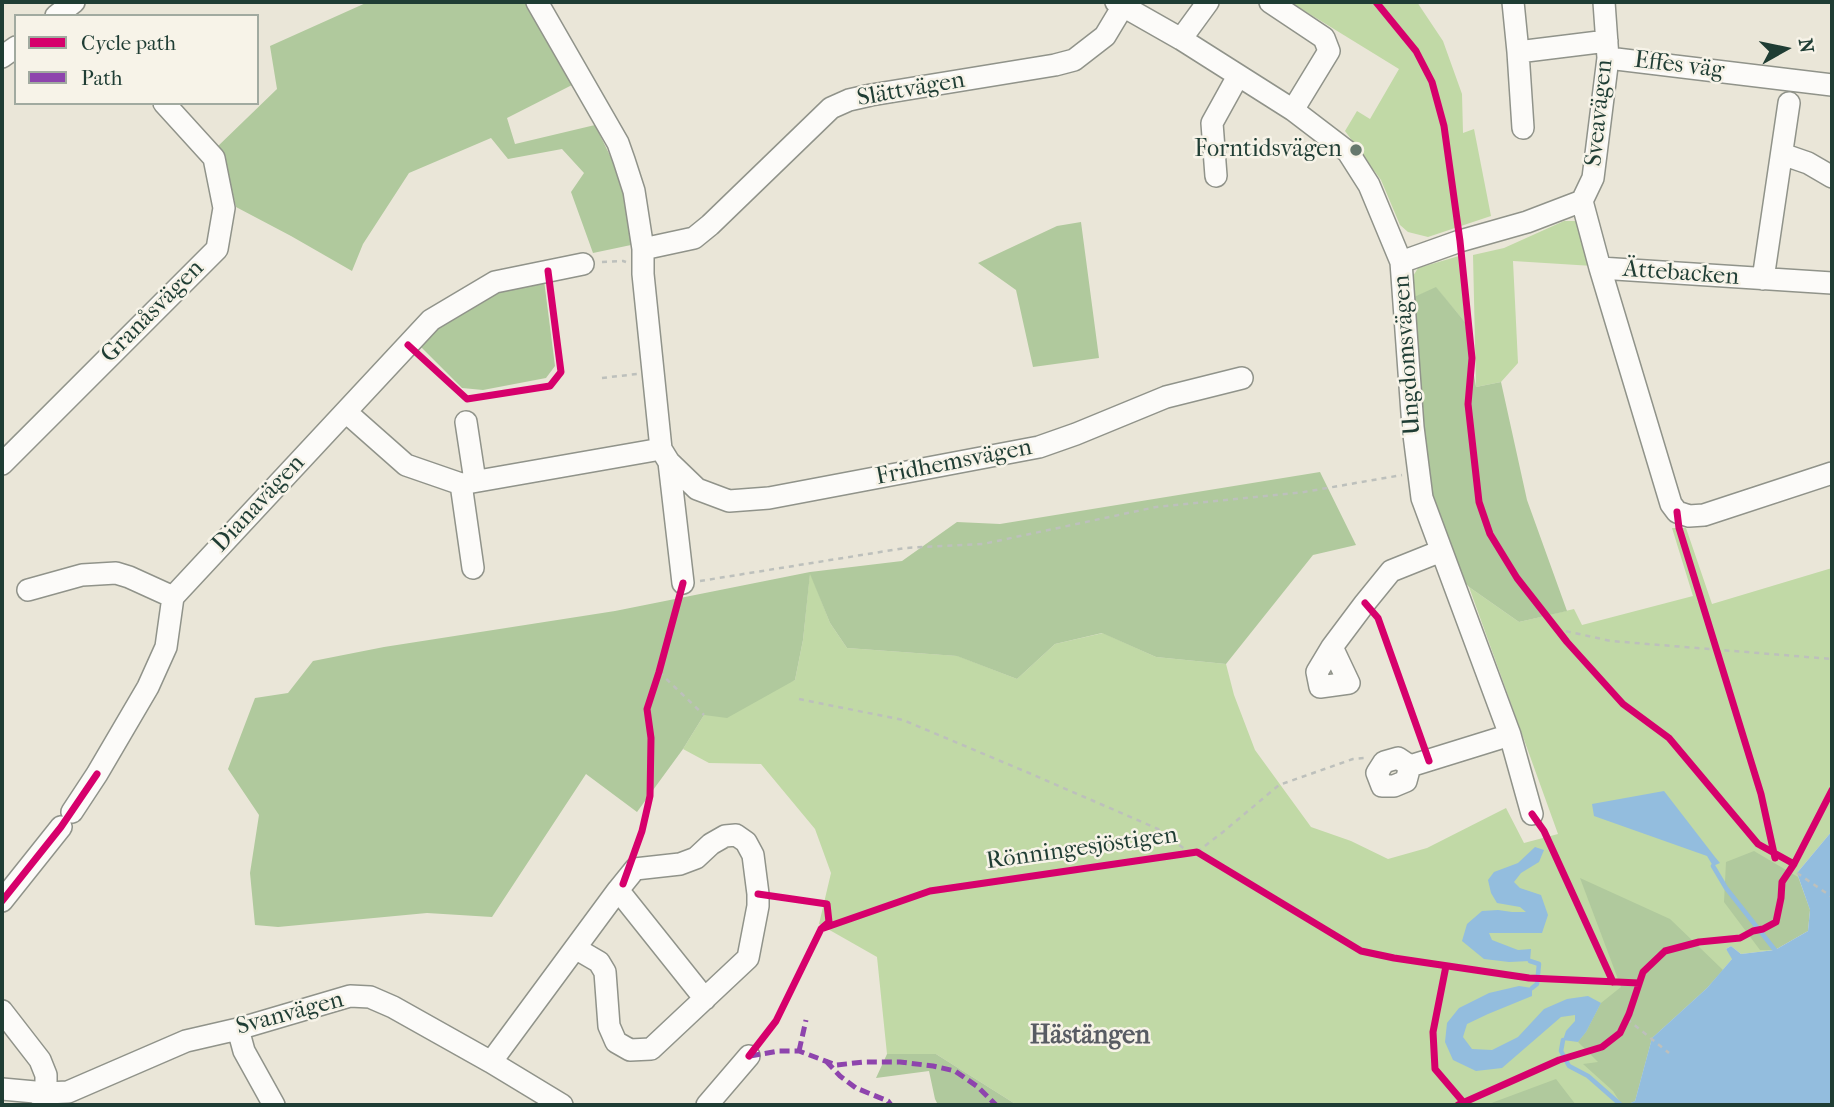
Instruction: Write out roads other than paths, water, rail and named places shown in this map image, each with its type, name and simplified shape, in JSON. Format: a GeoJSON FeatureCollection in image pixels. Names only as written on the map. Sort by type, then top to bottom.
{"type":"FeatureCollection","features":[{"type":"Feature","properties":{"kind":"street"},"geometry":{"type":"LineString","coordinates":[[537,2],[618,143],[634,191],[643,249],[643,274],[654,372],[683,583]]}},
{"type":"Feature","properties":{"kind":"street"},"geometry":{"type":"LineString","coordinates":[[1181,39],[1208,2]]}},
{"type":"Feature","properties":{"kind":"street"},"geometry":{"type":"LineString","coordinates":[[1270,2],[1324,38],[1329,51],[1293,110]]}},
{"type":"Feature","properties":{"kind":"street"},"geometry":{"type":"LineString","coordinates":[[1513,2],[1523,128]]}},
{"type":"Feature","properties":{"kind":"street","name":"Sveavägen"},"geometry":{"type":"LineString","coordinates":[[1401,262],[1460,241],[1527,222],[1581,201],[1593,178],[1608,50],[1604,2]]}},
{"type":"Feature","properties":{"kind":"street","name":"Slättvägen"},"geometry":{"type":"LineString","coordinates":[[643,249],[694,238],[831,108],[871,95],[1074,60],[1105,36],[1120,4]]}},
{"type":"Feature","properties":{"kind":"street","name":"Ungdomsvägen"},"geometry":{"type":"LineString","coordinates":[[1120,4],[1293,110],[1348,152],[1369,184],[1401,262],[1413,427],[1422,498],[1510,735],[1532,814]]}},
{"type":"Feature","properties":{"kind":"street","name":"Sveavägen"},"geometry":{"type":"LineString","coordinates":[[1518,52],[1608,50]]}},
{"type":"Feature","properties":{"kind":"street","name":"Effes väg"},"geometry":{"type":"LineString","coordinates":[[1608,50],[1832,85]]}},
{"type":"Feature","properties":{"kind":"street"},"geometry":{"type":"LineString","coordinates":[[1216,176],[1212,123],[1238,76]]}},
{"type":"Feature","properties":{"kind":"street","name":"Ättebacken"},"geometry":{"type":"LineString","coordinates":[[1763,279],[1789,103]]}},
{"type":"Feature","properties":{"kind":"street","name":"Granåsvägen"},"geometry":{"type":"LineString","coordinates":[[2,464],[217,249],[223,208],[214,158],[166,105]]}},
{"type":"Feature","properties":{"kind":"street"},"geometry":{"type":"LineString","coordinates":[[1782,154],[1808,163],[1832,177]]}},
{"type":"Feature","properties":{"kind":"street"},"geometry":{"type":"LineString","coordinates":[[1581,201],[1671,504],[1677,512],[1689,516],[1704,515],[1832,472]]}},
{"type":"Feature","properties":{"kind":"street","name":"Dianavägen"},"geometry":{"type":"LineString","coordinates":[[173,597],[431,320],[495,282],[583,264]]}},
{"type":"Feature","properties":{"kind":"street","name":"Ättebacken"},"geometry":{"type":"LineString","coordinates":[[1600,268],[1832,283]]}},
{"type":"Feature","properties":{"kind":"street","name":"Fridhemsvägen"},"geometry":{"type":"LineString","coordinates":[[665,455],[697,489],[729,501],[769,498],[1039,447],[1166,397],[1242,378]]}},
{"type":"Feature","properties":{"kind":"street"},"geometry":{"type":"LineString","coordinates":[[346,412],[406,465],[468,482],[665,455]]}},
{"type":"Feature","properties":{"kind":"street"},"geometry":{"type":"LineString","coordinates":[[466,422],[473,568]]}},
{"type":"Feature","properties":{"kind":"street"},"geometry":{"type":"LineString","coordinates":[[1332,647],[1391,571],[1441,551]]}},
{"type":"Feature","properties":{"kind":"street"},"geometry":{"type":"LineString","coordinates":[[2,901],[67,820],[148,687],[166,647],[173,597],[116,573],[82,575],[29,590]]}},
{"type":"Feature","properties":{"kind":"street"},"geometry":{"type":"LineString","coordinates":[[1384,762],[1377,773],[1382,786],[1394,786],[1406,781],[1410,766],[1510,735]]}},
{"type":"Feature","properties":{"kind":"street"},"geometry":{"type":"LineString","coordinates":[[491,1062],[575,947],[635,869],[680,864],[696,858],[725,836],[736,835],[746,842],[753,855],[758,894],[748,958],[650,1049],[630,1050],[616,1042],[609,1026],[605,972],[599,962],[575,947]]}},
{"type":"Feature","properties":{"kind":"street"},"geometry":{"type":"LineString","coordinates":[[618,890],[705,999]]}},
{"type":"Feature","properties":{"kind":"street","name":"Svanvägen"},"geometry":{"type":"LineString","coordinates":[[2,1089],[44,1099],[70,1099],[186,1041],[238,1029],[350,996],[370,997],[393,1007],[562,1105]]}},
{"type":"Feature","properties":{"kind":"street"},"geometry":{"type":"LineString","coordinates":[[2,1011],[40,1060],[46,1074],[44,1099]]}},
{"type":"Feature","properties":{"kind":"street"},"geometry":{"type":"LineString","coordinates":[[238,1029],[244,1051],[274,1105]]}},
{"type":"Feature","properties":{"kind":"street"},"geometry":{"type":"LineString","coordinates":[[707,1105],[749,1056]]}},
{"type":"Feature","properties":{"kind":"water"},"geometry":{"type":"Polygon","coordinates":[[[1664,791],[1720,863],[1713,866],[1707,856],[1594,816],[1592,804],[1664,791]]]}},
{"type":"Feature","properties":{"kind":"water"},"geometry":{"type":"Polygon","coordinates":[[[1832,831],[1832,1105],[1626,1105],[1635,1101],[1652,1038],[1707,988],[1732,959],[1726,949],[1731,946],[1741,954],[1775,950],[1808,931],[1810,910],[1797,873],[1832,831]]]}},
{"type":"Feature","properties":{"kind":"water"},"geometry":{"type":"Polygon","coordinates":[[[1535,847],[1544,850],[1539,862],[1521,873],[1514,882],[1520,888],[1541,895],[1548,915],[1542,933],[1489,933],[1492,940],[1518,950],[1531,949],[1530,961],[1484,959],[1462,941],[1467,924],[1482,911],[1526,912],[1520,907],[1497,903],[1488,880],[1494,872],[1518,863],[1535,847]]]}},
{"type":"Feature","properties":{"kind":"water"},"geometry":{"type":"Polygon","coordinates":[[[1519,986],[1532,988],[1532,996],[1467,1024],[1463,1037],[1472,1049],[1492,1050],[1518,1037],[1544,1009],[1567,999],[1588,996],[1601,1003],[1578,1042],[1563,1040],[1566,1031],[1575,1021],[1575,1015],[1561,1017],[1502,1068],[1476,1071],[1453,1060],[1445,1042],[1447,1023],[1459,1008],[1489,993],[1519,986]]]}},
{"type":"Feature","properties":{"kind":"waterway"},"geometry":{"type":"LineString","coordinates":[[1713,866],[1726,888],[1775,950]]}},
{"type":"Feature","properties":{"kind":"waterway"},"geometry":{"type":"LineString","coordinates":[[1530,961],[1539,964],[1537,984],[1532,988]]}},
{"type":"Feature","properties":{"kind":"waterway"},"geometry":{"type":"LineString","coordinates":[[1563,1040],[1561,1051],[1569,1066],[1588,1076],[1621,1105]]}},
{"type":"Feature","properties":{"kind":"place","name":"Forntidsvägen"},"geometry":{"type":"Point","coordinates":[1356,150]}},
{"type":"Feature","properties":{"kind":"district","name":"Hästängen"},"geometry":{"type":"Point","coordinates":[1090,1037]}}]}
